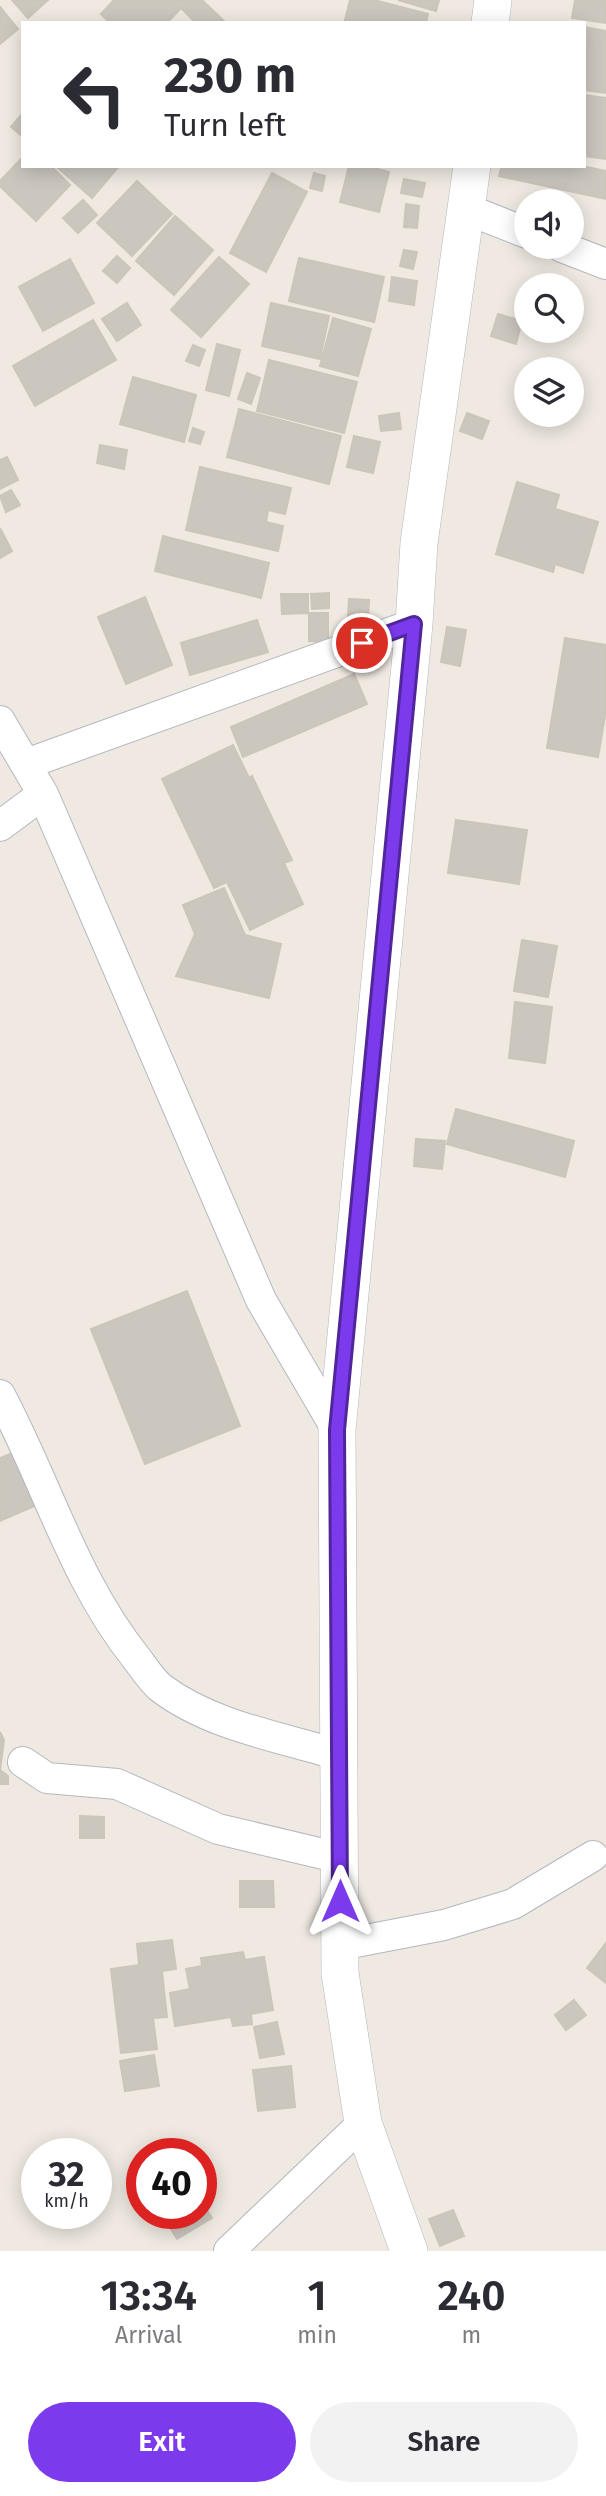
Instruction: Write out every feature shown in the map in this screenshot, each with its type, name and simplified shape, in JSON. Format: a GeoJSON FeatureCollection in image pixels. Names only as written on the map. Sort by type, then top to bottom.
{"type":"FeatureCollection","features":[{"type":"Feature","properties":{"kind":"street"},"geometry":{"type":"LineString","coordinates":[[490,21],[493,0]]}},
{"type":"Feature","properties":{"kind":"street"},"geometry":{"type":"LineString","coordinates":[[409,2251],[363,2123],[340,1973],[337,1430],[414,624],[419,543],[472,168]]}},
{"type":"Feature","properties":{"kind":"street"},"geometry":{"type":"LineString","coordinates":[[467,209],[514,228]]}},
{"type":"Feature","properties":{"kind":"street"},"geometry":{"type":"LineString","coordinates":[[584,256],[606,264]]}},
{"type":"Feature","properties":{"kind":"street"},"geometry":{"type":"LineString","coordinates":[[26,764],[414,624]]}},
{"type":"Feature","properties":{"kind":"street"},"geometry":{"type":"LineString","coordinates":[[0,721],[43,794],[261,1300],[337,1430]]}},
{"type":"Feature","properties":{"kind":"street"},"geometry":{"type":"LineString","coordinates":[[0,826],[43,794]]}},
{"type":"Feature","properties":{"kind":"street"},"geometry":{"type":"LineString","coordinates":[[0,1395],[26,1443],[85,1582],[121,1639],[160,1687],[211,1716],[340,1755]]}},
{"type":"Feature","properties":{"kind":"street"},"geometry":{"type":"LineString","coordinates":[[23,1762],[47,1778],[117,1784],[218,1829],[340,1858]]}},
{"type":"Feature","properties":{"kind":"street"},"geometry":{"type":"LineString","coordinates":[[340,1945],[444,1925],[513,1904],[593,1856]]}},
{"type":"Feature","properties":{"kind":"street"},"geometry":{"type":"LineString","coordinates":[[229,2251],[363,2123]]}},
{"type":"Feature","properties":{"kind":"building"},"geometry":{"type":"Polygon","coordinates":[[[12,0],[48,0],[28,18],[12,0]]]}},
{"type":"Feature","properties":{"kind":"building"},"geometry":{"type":"Polygon","coordinates":[[[114,0],[202,0],[224,21],[194,21],[181,8],[169,21],[108,21],[101,14],[114,0]]]}},
{"type":"Feature","properties":{"kind":"building"},"geometry":{"type":"Polygon","coordinates":[[[350,0],[374,0],[428,14],[426,21],[345,20],[350,0]]]}},
{"type":"Feature","properties":{"kind":"building"},"geometry":{"type":"Polygon","coordinates":[[[398,0],[439,0],[436,11],[398,0]]]}},
{"type":"Feature","properties":{"kind":"building"},"geometry":{"type":"Polygon","coordinates":[[[575,0],[606,0],[606,23],[572,18],[575,0]]]}},
{"type":"Feature","properties":{"kind":"building"},"geometry":{"type":"Polygon","coordinates":[[[0,7],[18,29],[0,44],[0,7]]]}},
{"type":"Feature","properties":{"kind":"building"},"geometry":{"type":"Polygon","coordinates":[[[586,27],[606,31],[606,93],[586,90],[586,27]]]}},
{"type":"Feature","properties":{"kind":"building"},"geometry":{"type":"Polygon","coordinates":[[[586,95],[606,98],[606,159],[586,156],[586,95]]]}},
{"type":"Feature","properties":{"kind":"building"},"geometry":{"type":"Polygon","coordinates":[[[21,115],[21,135],[11,127],[21,115]]]}},
{"type":"Feature","properties":{"kind":"building"},"geometry":{"type":"Polygon","coordinates":[[[21,159],[21,168],[53,168],[70,185],[36,221],[0,186],[0,181],[21,159]]]}},
{"type":"Feature","properties":{"kind":"building"},"geometry":{"type":"Polygon","coordinates":[[[586,167],[606,171],[606,199],[584,194],[584,189],[559,189],[499,176],[501,168],[586,167]]]}},
{"type":"Feature","properties":{"kind":"building"},"geometry":{"type":"Polygon","coordinates":[[[58,168],[117,168],[92,198],[58,168]]]}},
{"type":"Feature","properties":{"kind":"building"},"geometry":{"type":"Polygon","coordinates":[[[348,168],[374,168],[389,172],[379,212],[340,202],[348,168]]]}},
{"type":"Feature","properties":{"kind":"building"},"geometry":{"type":"Polygon","coordinates":[[[272,173],[307,192],[266,272],[230,253],[272,173]]]}},
{"type":"Feature","properties":{"kind":"building"},"geometry":{"type":"Polygon","coordinates":[[[314,173],[325,176],[322,191],[310,188],[314,173]]]}},
{"type":"Feature","properties":{"kind":"building"},"geometry":{"type":"Polygon","coordinates":[[[404,179],[425,183],[422,197],[401,193],[404,179]]]}},
{"type":"Feature","properties":{"kind":"building"},"geometry":{"type":"Polygon","coordinates":[[[137,181],[172,214],[132,256],[97,223],[137,181]]]}},
{"type":"Feature","properties":{"kind":"building"},"geometry":{"type":"Polygon","coordinates":[[[83,200],[97,215],[78,233],[63,218],[83,200]]]}},
{"type":"Feature","properties":{"kind":"building"},"geometry":{"type":"Polygon","coordinates":[[[406,204],[419,206],[417,228],[404,227],[406,204]]]}},
{"type":"Feature","properties":{"kind":"building"},"geometry":{"type":"Polygon","coordinates":[[[175,216],[213,250],[174,295],[136,261],[175,216]]]}},
{"type":"Feature","properties":{"kind":"building"},"geometry":{"type":"Polygon","coordinates":[[[404,250],[417,252],[413,269],[400,266],[404,250]]]}},
{"type":"Feature","properties":{"kind":"building"},"geometry":{"type":"Polygon","coordinates":[[[117,256],[130,268],[117,283],[103,271],[117,256]]]}},
{"type":"Feature","properties":{"kind":"building"},"geometry":{"type":"Polygon","coordinates":[[[219,257],[249,284],[201,337],[171,310],[219,257]]]}},
{"type":"Feature","properties":{"kind":"building"},"geometry":{"type":"Polygon","coordinates":[[[299,258],[384,277],[374,322],[289,301],[299,258]]]}},
{"type":"Feature","properties":{"kind":"building"},"geometry":{"type":"Polygon","coordinates":[[[70,259],[94,303],[43,331],[19,287],[70,259]]]}},
{"type":"Feature","properties":{"kind":"building"},"geometry":{"type":"Polygon","coordinates":[[[392,277],[417,281],[414,305],[389,301],[392,277]]]}},
{"type":"Feature","properties":{"kind":"building"},"geometry":{"type":"Polygon","coordinates":[[[127,303],[141,325],[117,341],[102,319],[127,303]]]}},
{"type":"Feature","properties":{"kind":"building"},"geometry":{"type":"Polygon","coordinates":[[[271,303],[329,316],[320,359],[262,346],[271,303]]]}},
{"type":"Feature","properties":{"kind":"building"},"geometry":{"type":"Polygon","coordinates":[[[498,314],[514,319],[516,344],[491,336],[498,314]]]}},
{"type":"Feature","properties":{"kind":"building"},"geometry":{"type":"Polygon","coordinates":[[[333,318],[371,329],[358,376],[320,366],[333,318]]]}},
{"type":"Feature","properties":{"kind":"building"},"geometry":{"type":"Polygon","coordinates":[[[93,320],[116,360],[35,406],[13,366],[93,320]]]}},
{"type":"Feature","properties":{"kind":"building"},"geometry":{"type":"Polygon","coordinates":[[[217,344],[240,350],[229,396],[206,390],[217,344]]]}},
{"type":"Feature","properties":{"kind":"building"},"geometry":{"type":"Polygon","coordinates":[[[193,345],[205,350],[199,366],[186,361],[193,345]]]}},
{"type":"Feature","properties":{"kind":"building"},"geometry":{"type":"Polygon","coordinates":[[[269,360],[357,382],[344,433],[257,411],[269,360]]]}},
{"type":"Feature","properties":{"kind":"building"},"geometry":{"type":"Polygon","coordinates":[[[247,373],[260,378],[251,404],[238,399],[247,373]]]}},
{"type":"Feature","properties":{"kind":"building"},"geometry":{"type":"Polygon","coordinates":[[[133,377],[196,395],[184,442],[120,424],[133,377]]]}},
{"type":"Feature","properties":{"kind":"building"},"geometry":{"type":"Polygon","coordinates":[[[239,409],[341,436],[329,484],[227,457],[239,409]]]}},
{"type":"Feature","properties":{"kind":"building"},"geometry":{"type":"Polygon","coordinates":[[[399,413],[401,429],[381,431],[379,416],[399,413]]]}},
{"type":"Feature","properties":{"kind":"building"},"geometry":{"type":"Polygon","coordinates":[[[467,413],[489,421],[482,439],[460,431],[467,413]]]}},
{"type":"Feature","properties":{"kind":"building"},"geometry":{"type":"Polygon","coordinates":[[[193,428],[204,432],[200,444],[189,441],[193,428]]]}},
{"type":"Feature","properties":{"kind":"building"},"geometry":{"type":"Polygon","coordinates":[[[354,436],[380,442],[373,473],[347,467],[354,436]]]}},
{"type":"Feature","properties":{"kind":"building"},"geometry":{"type":"Polygon","coordinates":[[[100,445],[127,450],[124,469],[97,463],[100,445]]]}},
{"type":"Feature","properties":{"kind":"building"},"geometry":{"type":"Polygon","coordinates":[[[7,457],[18,480],[0,489],[0,460],[7,457]]]}},
{"type":"Feature","properties":{"kind":"building"},"geometry":{"type":"Polygon","coordinates":[[[200,467],[291,488],[285,514],[268,510],[266,522],[283,526],[278,551],[186,530],[200,467]]]}},
{"type":"Feature","properties":{"kind":"building"},"geometry":{"type":"Polygon","coordinates":[[[517,482],[559,495],[555,509],[598,522],[583,573],[555,564],[553,572],[496,554],[517,482]]]}},
{"type":"Feature","properties":{"kind":"building"},"geometry":{"type":"Polygon","coordinates":[[[11,490],[20,505],[6,512],[0,496],[11,490]]]}},
{"type":"Feature","properties":{"kind":"building"},"geometry":{"type":"Polygon","coordinates":[[[0,528],[12,551],[0,558],[0,528]]]}},
{"type":"Feature","properties":{"kind":"building"},"geometry":{"type":"Polygon","coordinates":[[[163,536],[269,563],[261,598],[155,571],[163,536]]]}},
{"type":"Feature","properties":{"kind":"building"},"geometry":{"type":"Polygon","coordinates":[[[329,593],[329,608],[312,609],[311,594],[329,593]]]}},
{"type":"Feature","properties":{"kind":"building"},"geometry":{"type":"Polygon","coordinates":[[[281,594],[308,594],[308,613],[282,614],[281,594]]]}},
{"type":"Feature","properties":{"kind":"building"},"geometry":{"type":"Polygon","coordinates":[[[145,597],[172,665],[126,684],[98,617],[145,597]]]}},
{"type":"Feature","properties":{"kind":"building"},"geometry":{"type":"Polygon","coordinates":[[[349,599],[369,600],[368,618],[348,616],[349,599]]]}},
{"type":"Feature","properties":{"kind":"building"},"geometry":{"type":"Polygon","coordinates":[[[309,613],[328,613],[328,642],[309,641],[309,613]]]}},
{"type":"Feature","properties":{"kind":"building"},"geometry":{"type":"Polygon","coordinates":[[[257,620],[268,652],[190,675],[181,643],[257,620]]]}},
{"type":"Feature","properties":{"kind":"building"},"geometry":{"type":"Polygon","coordinates":[[[447,627],[466,630],[460,666],[441,662],[447,627]]]}},
{"type":"Feature","properties":{"kind":"building"},"geometry":{"type":"Polygon","coordinates":[[[565,638],[606,645],[606,710],[598,757],[547,748],[565,638]]]}},
{"type":"Feature","properties":{"kind":"building"},"geometry":{"type":"Polygon","coordinates":[[[354,674],[367,704],[243,757],[231,727],[354,674]]]}},
{"type":"Feature","properties":{"kind":"building"},"geometry":{"type":"Polygon","coordinates":[[[233,745],[249,778],[252,776],[292,860],[284,863],[303,904],[250,930],[227,882],[214,888],[162,779],[233,745]]]}},
{"type":"Feature","properties":{"kind":"building"},"geometry":{"type":"Polygon","coordinates":[[[456,820],[527,830],[519,884],[448,873],[456,820]]]}},
{"type":"Feature","properties":{"kind":"building"},"geometry":{"type":"Polygon","coordinates":[[[224,888],[245,935],[281,944],[269,998],[176,976],[195,934],[183,905],[224,888]]]}},
{"type":"Feature","properties":{"kind":"building"},"geometry":{"type":"Polygon","coordinates":[[[522,940],[557,946],[548,997],[514,991],[522,940]]]}},
{"type":"Feature","properties":{"kind":"building"},"geometry":{"type":"Polygon","coordinates":[[[515,1002],[552,1007],[545,1063],[509,1058],[515,1002]]]}},
{"type":"Feature","properties":{"kind":"building"},"geometry":{"type":"Polygon","coordinates":[[[456,1109],[574,1141],[565,1177],[447,1144],[456,1109]]]}},
{"type":"Feature","properties":{"kind":"building"},"geometry":{"type":"Polygon","coordinates":[[[416,1139],[445,1141],[442,1169],[414,1166],[416,1139]]]}},
{"type":"Feature","properties":{"kind":"building"},"geometry":{"type":"Polygon","coordinates":[[[187,1291],[240,1426],[145,1464],[91,1329],[187,1291]]]}},
{"type":"Feature","properties":{"kind":"building"},"geometry":{"type":"Polygon","coordinates":[[[15,1452],[37,1505],[0,1521],[0,1458],[15,1452]]]}},
{"type":"Feature","properties":{"kind":"building"},"geometry":{"type":"Polygon","coordinates":[[[0,1732],[4,1740],[0,1770],[0,1732]]]}},
{"type":"Feature","properties":{"kind":"building"},"geometry":{"type":"Polygon","coordinates":[[[0,1770],[8,1776],[8,1784],[0,1784],[0,1770]]]}},
{"type":"Feature","properties":{"kind":"building"},"geometry":{"type":"Polygon","coordinates":[[[80,1816],[104,1817],[104,1838],[80,1838],[80,1816]]]}},
{"type":"Feature","properties":{"kind":"building"},"geometry":{"type":"Polygon","coordinates":[[[240,1881],[273,1881],[274,1907],[240,1907],[240,1881]]]}},
{"type":"Feature","properties":{"kind":"building"},"geometry":{"type":"Polygon","coordinates":[[[172,1940],[176,1969],[162,1971],[167,2017],[153,2018],[157,2049],[121,2053],[111,1969],[139,1965],[137,1944],[172,1940]]]}},
{"type":"Feature","properties":{"kind":"building"},"geometry":{"type":"Polygon","coordinates":[[[606,1943],[606,1983],[587,1968],[606,1943]]]}},
{"type":"Feature","properties":{"kind":"building"},"geometry":{"type":"Polygon","coordinates":[[[243,1952],[245,1960],[264,1957],[273,2010],[251,2014],[252,2024],[233,2026],[231,2017],[175,2026],[170,1993],[190,1989],[186,1969],[202,1966],[201,1958],[243,1952]]]}},
{"type":"Feature","properties":{"kind":"building"},"geometry":{"type":"Polygon","coordinates":[[[574,2000],[586,2015],[566,2030],[555,2015],[574,2000]]]}},
{"type":"Feature","properties":{"kind":"building"},"geometry":{"type":"Polygon","coordinates":[[[277,2022],[284,2054],[260,2058],[254,2027],[277,2022]]]}},
{"type":"Feature","properties":{"kind":"building"},"geometry":{"type":"Polygon","coordinates":[[[154,2055],[159,2086],[125,2091],[120,2061],[154,2055]]]}},
{"type":"Feature","properties":{"kind":"building"},"geometry":{"type":"Polygon","coordinates":[[[291,2066],[295,2107],[258,2111],[253,2070],[291,2066]]]}},
{"type":"Feature","properties":{"kind":"building"},"geometry":{"type":"Polygon","coordinates":[[[453,2210],[464,2236],[440,2246],[429,2219],[453,2210]]]}},
{"type":"Feature","properties":{"kind":"building"},"geometry":{"type":"Polygon","coordinates":[[[171,2229],[194,2229],[177,2239],[171,2229]]]}},
{"type":"Feature","properties":{"kind":"route"},"geometry":{"type":"LineString","coordinates":[[340,1901],[337,1430],[414,624],[362,643]]}}]}
